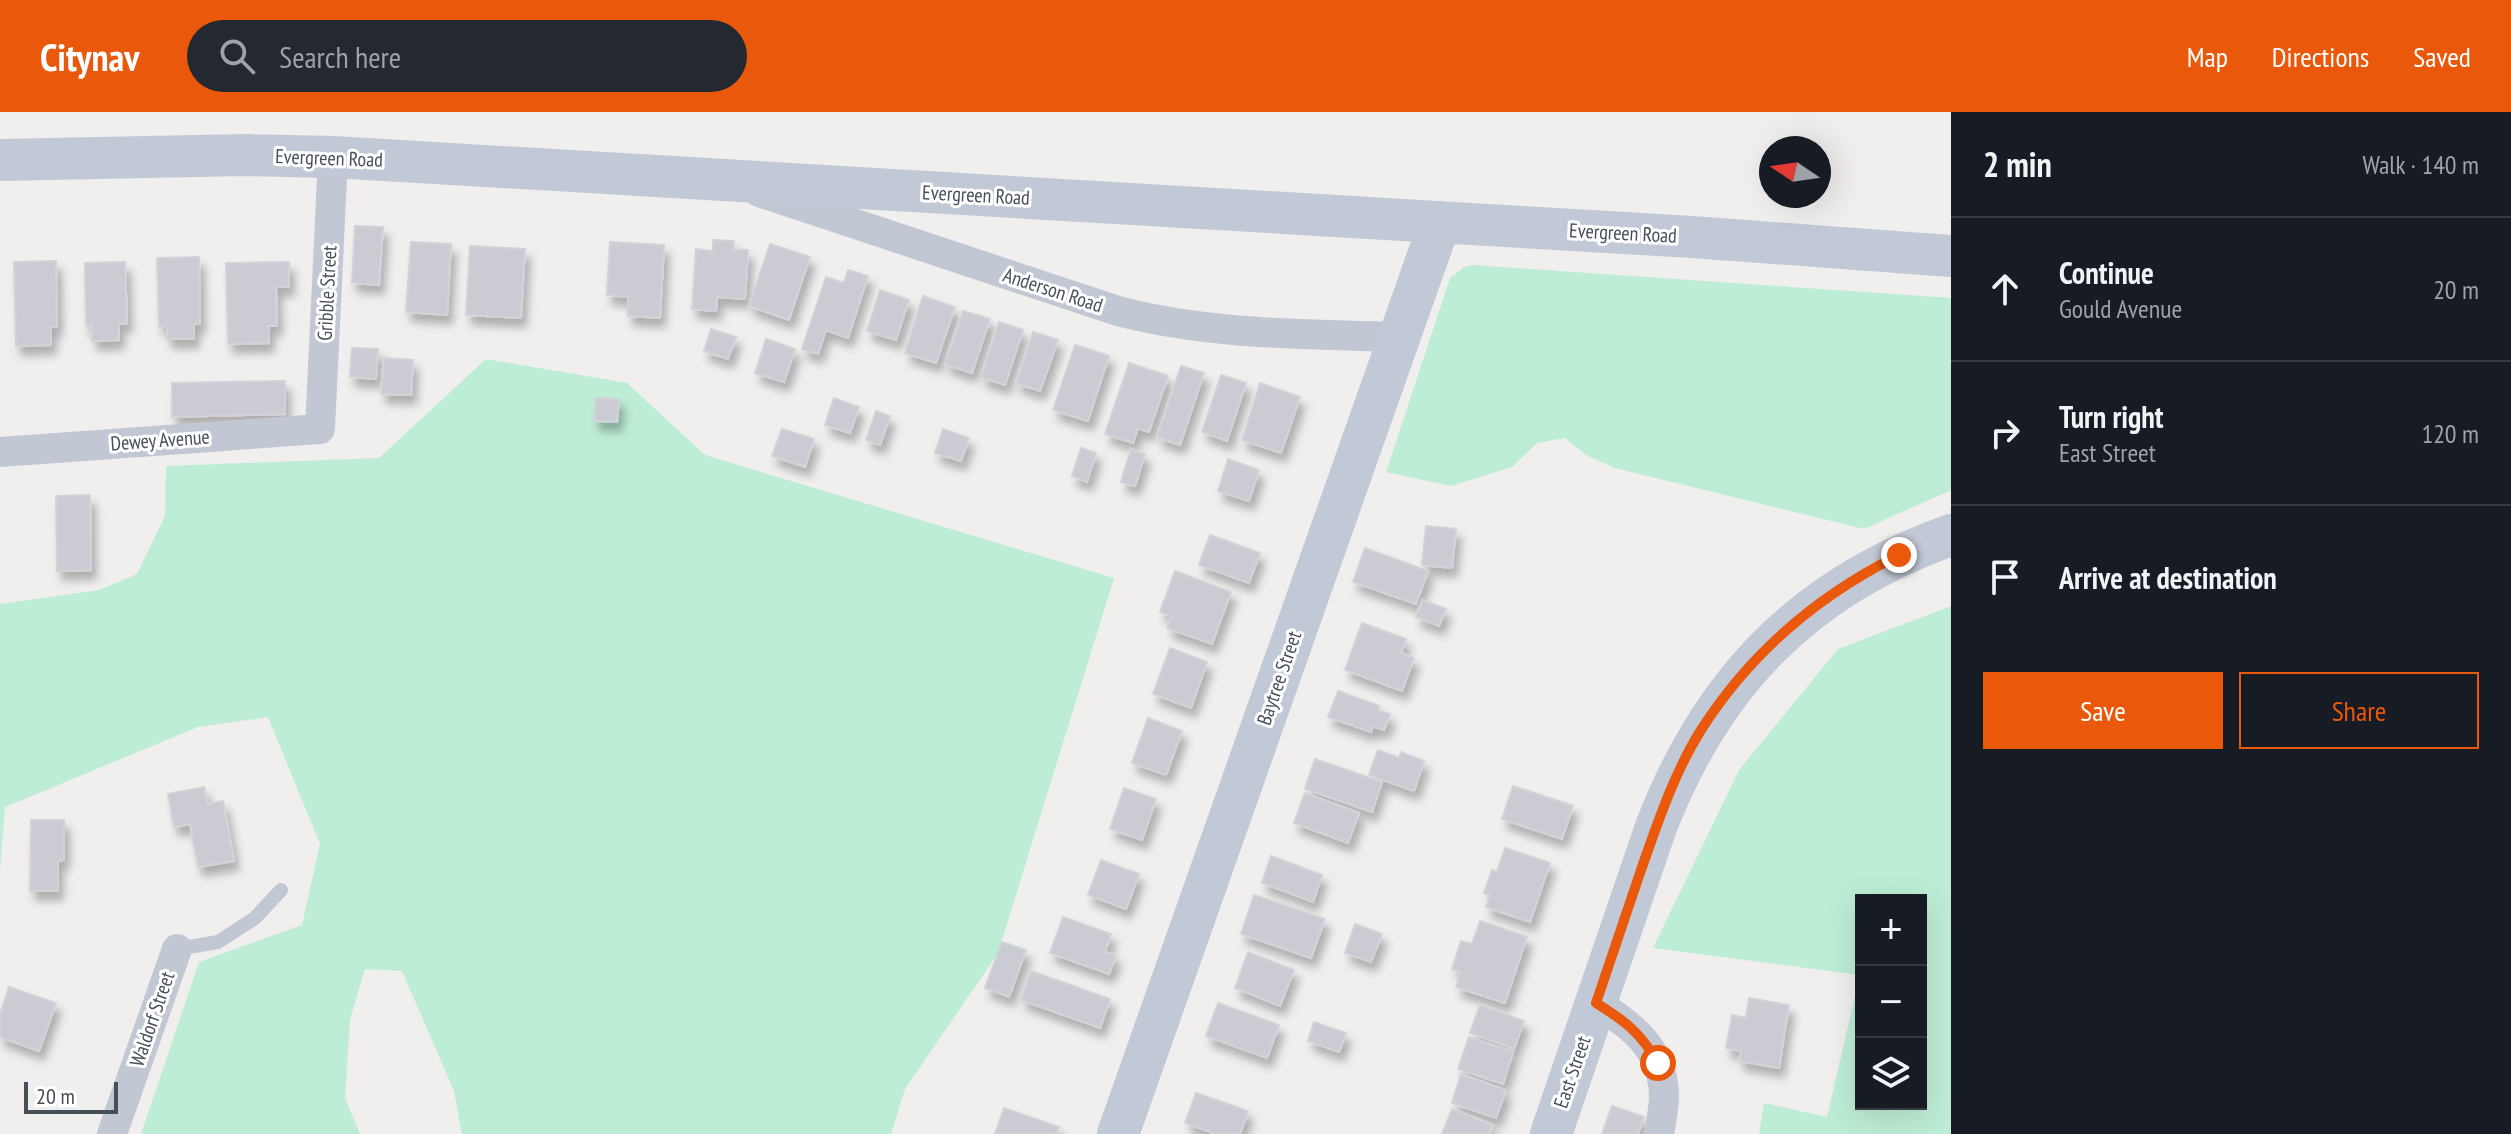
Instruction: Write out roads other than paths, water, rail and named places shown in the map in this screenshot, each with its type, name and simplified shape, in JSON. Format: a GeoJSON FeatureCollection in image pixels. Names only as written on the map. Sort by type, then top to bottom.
{"type":"FeatureCollection","features":[{"type":"Feature","properties":{"kind":"main road","name":"Evergreen Road"},"geometry":{"type":"LineString","coordinates":[[0,160],[245,155],[333,157],[1440,222],[1951,256]]}},
{"type":"Feature","properties":{"kind":"main road","name":"Baytree Street"},"geometry":{"type":"LineString","coordinates":[[1118,1134],[1440,222]]}},
{"type":"Feature","properties":{"kind":"main road","name":"East Street"},"geometry":{"type":"LineString","coordinates":[[1551,1134],[1668,795],[1700,731],[1774,641],[1833,593],[1899,555],[1951,535]]}},
{"type":"Feature","properties":{"kind":"street","name":"Gribble Street"},"geometry":{"type":"LineString","coordinates":[[320,429],[333,157]]}},
{"type":"Feature","properties":{"kind":"street","name":"Anderson Road"},"geometry":{"type":"LineString","coordinates":[[719,179],[1118,311],[1162,322],[1254,332],[1399,337]]}},
{"type":"Feature","properties":{"kind":"street","name":"Dewey Avenue"},"geometry":{"type":"LineString","coordinates":[[0,452],[320,429]]}},
{"type":"Feature","properties":{"kind":"street","name":"Waldorf Street"},"geometry":{"type":"LineString","coordinates":[[112,1134],[177,949]]}},
{"type":"Feature","properties":{"kind":"street"},"geometry":{"type":"LineString","coordinates":[[1596,1003],[1636,1031],[1658,1063],[1664,1096],[1659,1134]]}},
{"type":"Feature","properties":{"kind":"lane"},"geometry":{"type":"LineString","coordinates":[[177,949],[218,942],[255,918],[281,890]]}}]}
